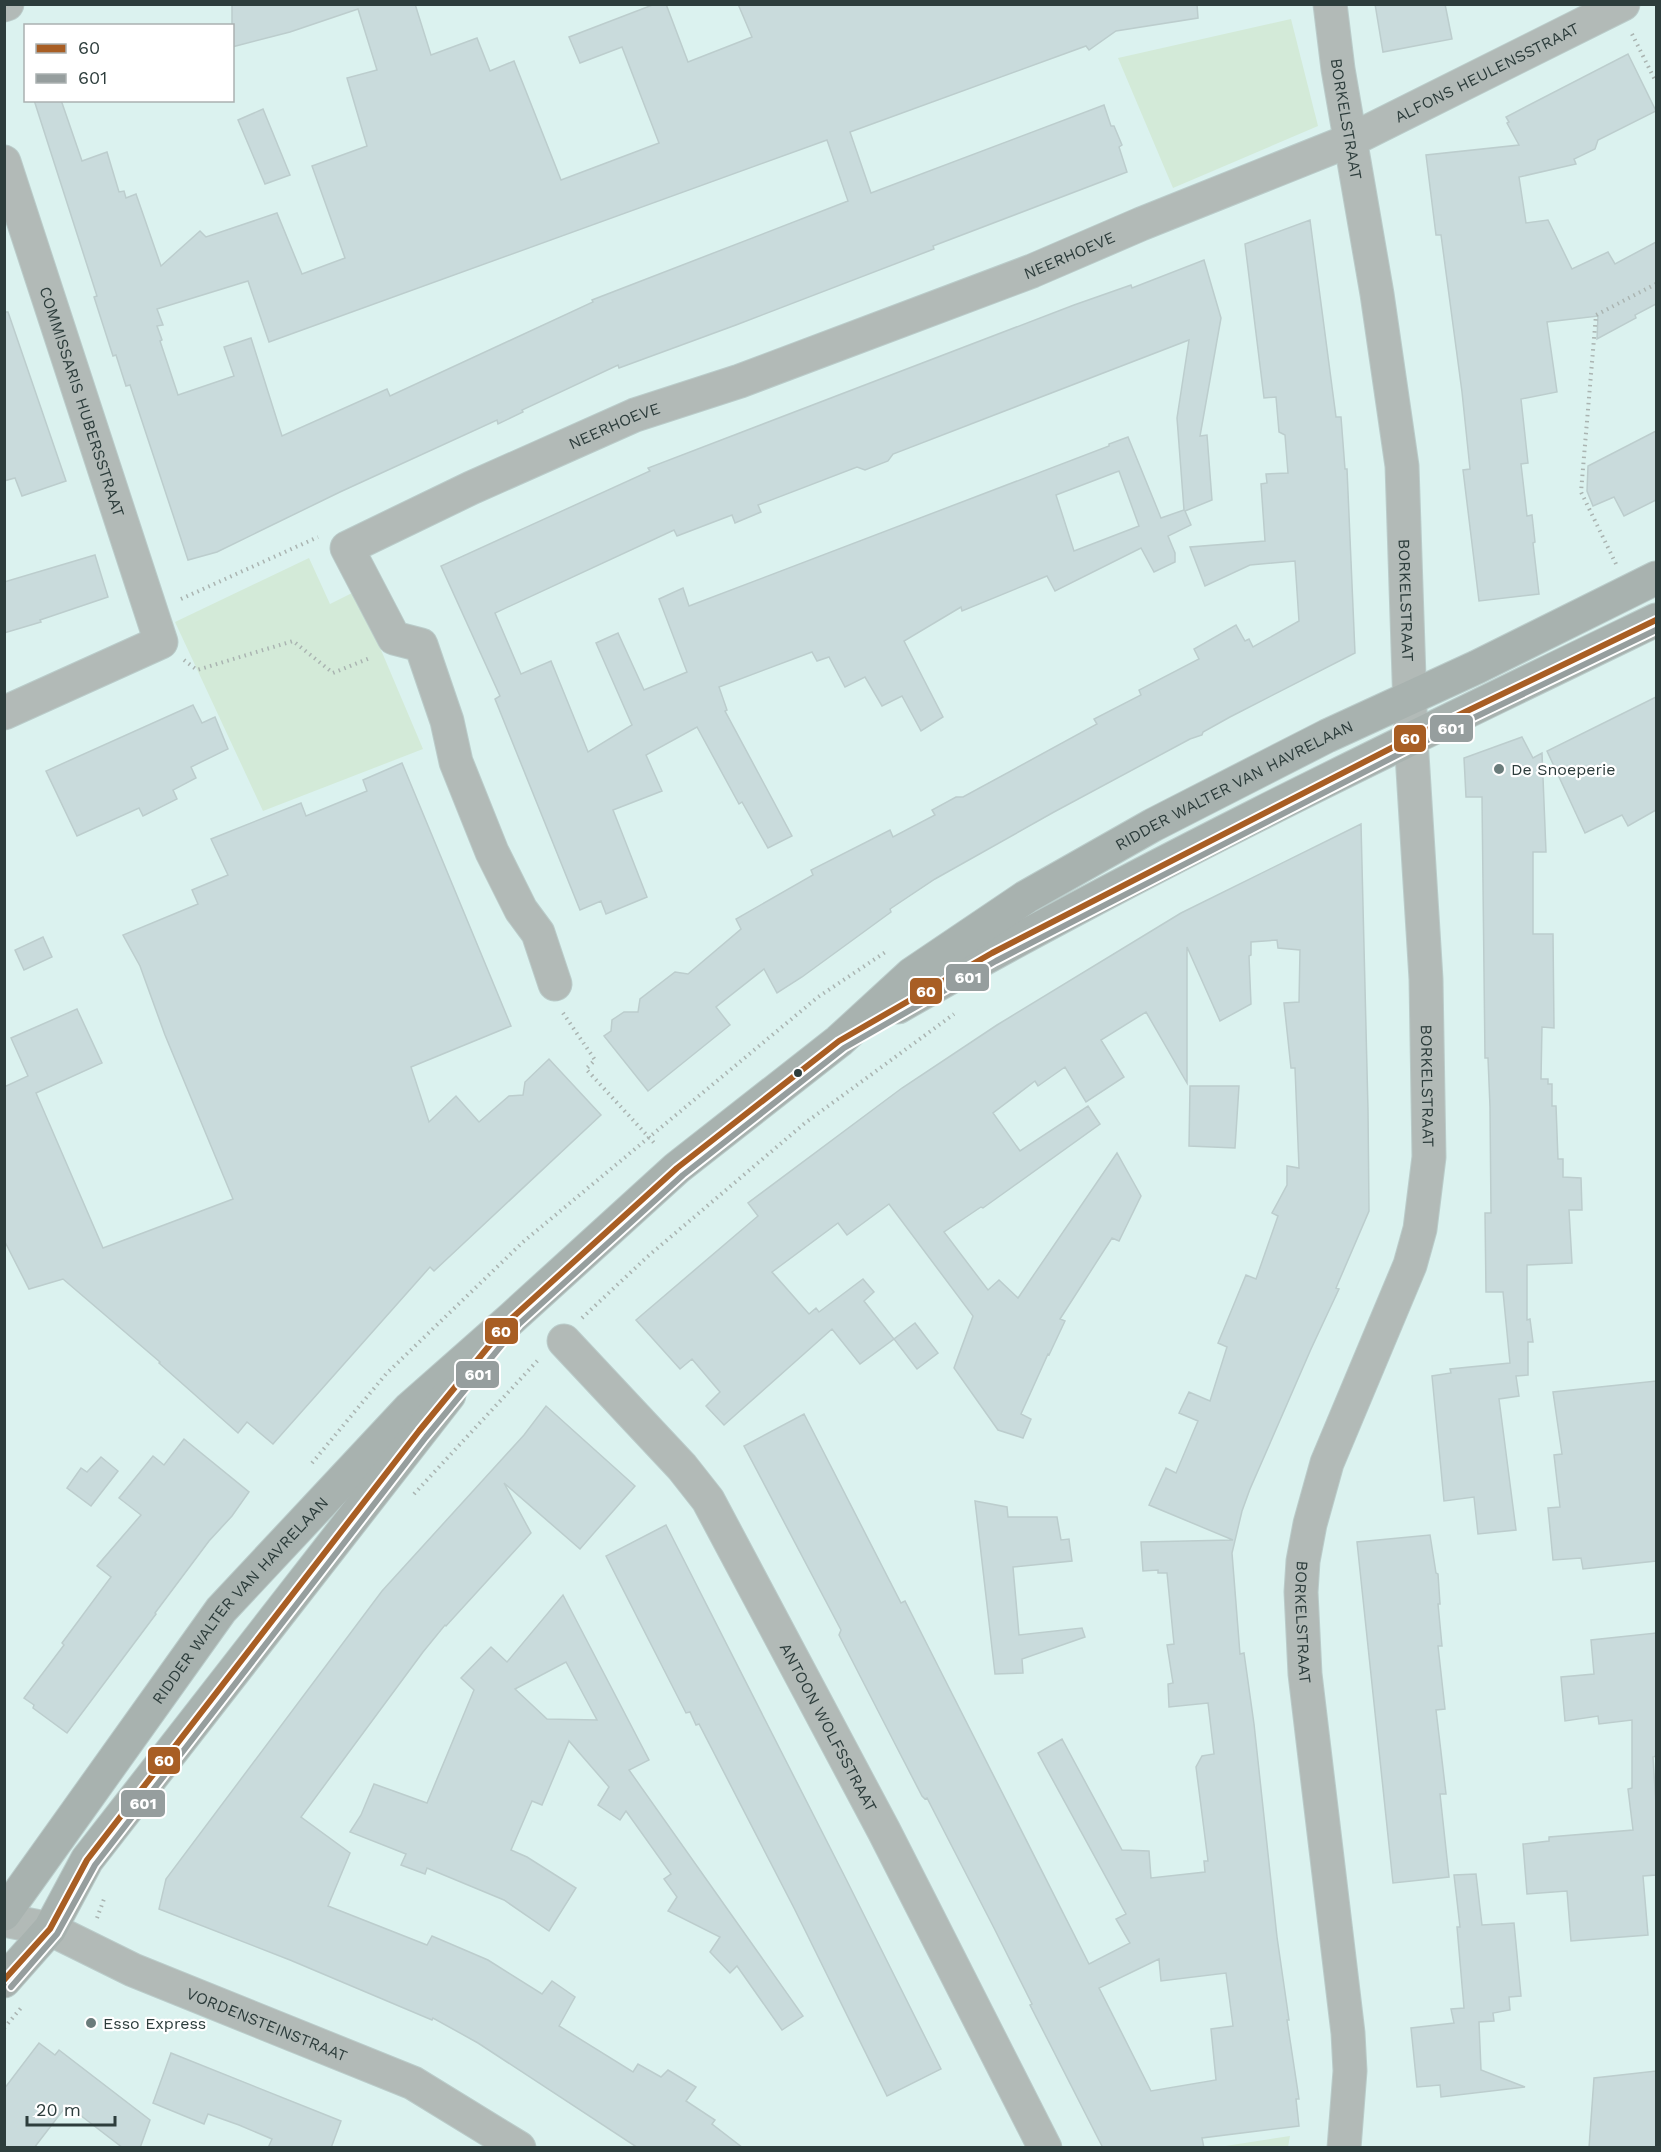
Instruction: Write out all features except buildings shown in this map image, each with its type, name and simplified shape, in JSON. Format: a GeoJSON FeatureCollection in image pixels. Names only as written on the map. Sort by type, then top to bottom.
{"type":"FeatureCollection","features":[{"type":"Feature","properties":{"kind":"main road","name":"RIDDER WALTER VAN HAVRELAAN"},"geometry":{"type":"LineString","coordinates":[[4,1914],[221,1610],[410,1408],[676,1167],[839,1041],[912,974],[1026,897],[1173,815],[1327,736],[1410,699],[1643,584]]}},
{"type":"Feature","properties":{"kind":"main road","name":"RIDDER WALTER VAN HAVRELAAN"},"geometry":{"type":"LineString","coordinates":[[839,1041],[992,953],[1147,872],[1412,738],[1656,620]]}},
{"type":"Feature","properties":{"kind":"main road","name":"RIDDER WALTER VAN HAVRELAAN"},"geometry":{"type":"LineString","coordinates":[[4,1981],[50,1929],[87,1860],[419,1431],[512,1318]]}},
{"type":"Feature","properties":{"kind":"street","name":"BORKELSTRAAT"},"geometry":{"type":"LineString","coordinates":[[1330,4],[1338,69],[1377,294],[1402,466],[1410,699],[1426,978],[1429,1157],[1420,1229],[1410,1265],[1327,1463],[1310,1524],[1303,1561],[1301,1631],[1305,1674],[1348,2033],[1350,2071],[1344,2148]]}},
{"type":"Feature","properties":{"kind":"street","name":"ALFONS HEULENSSTRAAT"},"geometry":{"type":"LineString","coordinates":[[1351,141],[1620,6]]}},
{"type":"Feature","properties":{"kind":"street","name":"NEERHOEVE"},"geometry":{"type":"LineString","coordinates":[[555,984],[538,933],[521,910],[492,852],[456,762],[447,721],[421,645],[394,638],[347,548],[471,488],[635,415],[740,381],[1032,271],[1141,224],[1351,141]]}},
{"type":"Feature","properties":{"kind":"street","name":"COMMISSARIS HUBERSSTRAAT"},"geometry":{"type":"LineString","coordinates":[[4,162],[156,627]]}},
{"type":"Feature","properties":{"kind":"street"},"geometry":{"type":"LineString","coordinates":[[4,713],[156,627]]}},
{"type":"Feature","properties":{"kind":"street","name":"ANTOON WOLFSSTRAAT"},"geometry":{"type":"LineString","coordinates":[[563,1338],[682,1467],[708,1500],[884,1831],[1045,2148]]}},
{"type":"Feature","properties":{"kind":"street","name":"VORDENSTEINSTRAAT"},"geometry":{"type":"LineString","coordinates":[[4,1920],[50,1929],[133,1970],[413,2083],[519,2148]]}},
{"type":"Feature","properties":{"kind":"path"},"geometry":{"type":"LineString","coordinates":[[1620,6],[1656,82]]}},
{"type":"Feature","properties":{"kind":"path"},"geometry":{"type":"LineString","coordinates":[[1643,584],[1581,492],[1596,315],[1656,284]]}},
{"type":"Feature","properties":{"kind":"path"},"geometry":{"type":"LineString","coordinates":[[322,535],[156,627],[197,670],[294,641],[333,673],[410,641]]}},
{"type":"Feature","properties":{"kind":"path"},"geometry":{"type":"LineString","coordinates":[[555,984],[564,1016],[595,1060],[586,1069],[676,1167]]}},
{"type":"Feature","properties":{"kind":"path"},"geometry":{"type":"LineString","coordinates":[[407,1503],[524,1373],[647,1257],[805,1123],[958,1011]]}},
{"type":"Feature","properties":{"kind":"path"},"geometry":{"type":"LineString","coordinates":[[98,1917],[107,1889]]}},
{"type":"Feature","properties":{"kind":"green space"},"geometry":{"type":"Polygon","coordinates":[[[1291,19],[1318,126],[1173,188],[1118,58],[1291,19]]]}},
{"type":"Feature","properties":{"kind":"green space"},"geometry":{"type":"Polygon","coordinates":[[[309,558],[330,604],[356,591],[423,749],[263,811],[175,622],[309,558]]]}},
{"type":"Feature","properties":{"kind":"green space"},"geometry":{"type":"Polygon","coordinates":[[[1290,2136],[1288,2147],[1219,2147],[1290,2136]]]}},
{"type":"Feature","properties":{"kind":"transit line","name":"60"},"geometry":{"type":"LineString","coordinates":[[4,1980],[50,1929],[87,1860],[419,1431],[512,1318],[677,1168],[839,1041],[992,953],[1411,738],[1656,620]]}},
{"type":"Feature","properties":{"kind":"transit line","name":"601"},"geometry":{"type":"LineString","coordinates":[[11,1987],[57,1934],[95,1865],[426,1437],[519,1324],[683,1175],[844,1048],[996,961],[1415,746],[1656,630]]}},
{"type":"Feature","properties":{"kind":"place","name":"De Snoeperie"},"geometry":{"type":"Point","coordinates":[1499,769]}},
{"type":"Feature","properties":{"kind":"place","name":"Esso Express"},"geometry":{"type":"Point","coordinates":[91,2023]}}]}
